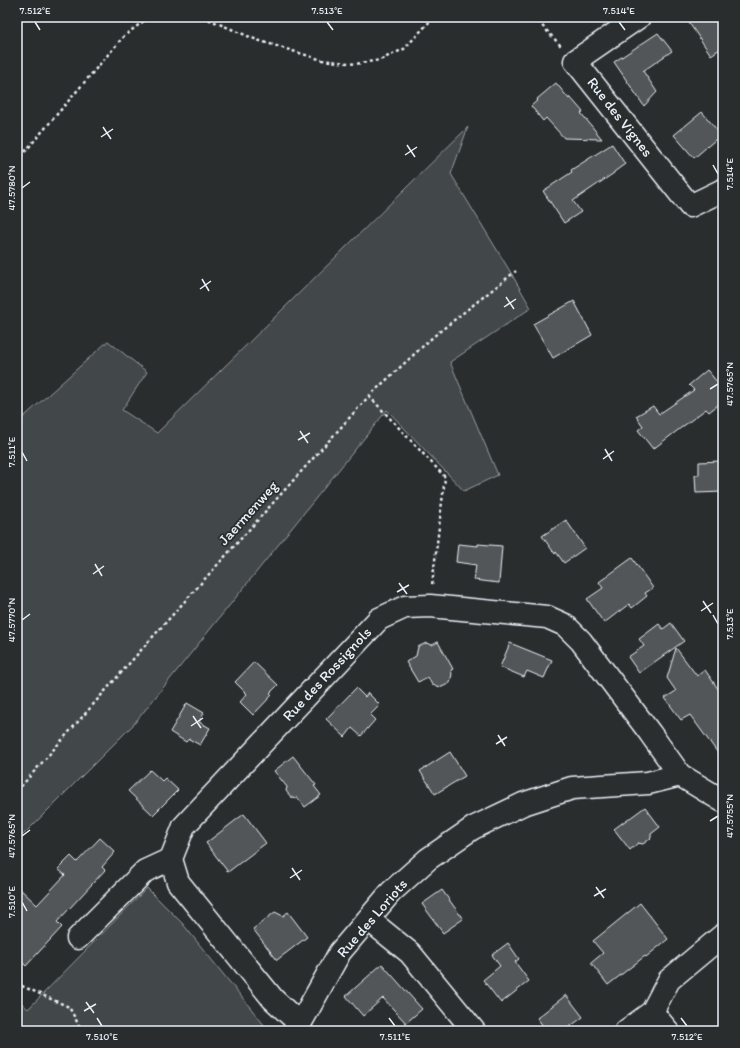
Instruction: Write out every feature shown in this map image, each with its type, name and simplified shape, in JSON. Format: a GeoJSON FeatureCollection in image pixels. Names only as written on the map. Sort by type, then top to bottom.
{"type":"FeatureCollection","features":[{"type":"Feature","properties":{"kind":"street"},"geometry":{"type":"LineString","coordinates":[[575,61],[639,17]]}},
{"type":"Feature","properties":{"kind":"street","name":"Rue des Vignes"},"geometry":{"type":"LineString","coordinates":[[575,61],[690,206],[723,190]]}},
{"type":"Feature","properties":{"kind":"street","name":"Rue des Rossignols"},"geometry":{"type":"LineString","coordinates":[[171,859],[184,826],[379,619],[405,607],[430,606],[548,617],[565,625],[581,641],[680,775]]}},
{"type":"Feature","properties":{"kind":"street"},"geometry":{"type":"LineString","coordinates":[[680,775],[723,801]]}},
{"type":"Feature","properties":{"kind":"street","name":"Rue des Loriots"},"geometry":{"type":"LineString","coordinates":[[297,1027],[340,952],[391,892],[428,859],[473,828],[523,804],[572,788],[648,783],[680,775]]}},
{"type":"Feature","properties":{"kind":"street"},"geometry":{"type":"LineString","coordinates":[[78,938],[145,871],[171,859],[178,882],[297,1027]]}},
{"type":"Feature","properties":{"kind":"street"},"geometry":{"type":"LineString","coordinates":[[368,919],[410,953],[474,1031]]}},
{"type":"Feature","properties":{"kind":"street"},"geometry":{"type":"LineString","coordinates":[[626,1031],[652,1012],[669,980],[723,935]]}},
{"type":"Feature","properties":{"kind":"street"},"geometry":{"type":"LineString","coordinates":[[652,1012],[668,1031]]}},
{"type":"Feature","properties":{"kind":"path"},"geometry":{"type":"LineString","coordinates":[[17,161],[124,36],[149,17]]}},
{"type":"Feature","properties":{"kind":"path"},"geometry":{"type":"LineString","coordinates":[[202,17],[257,40],[322,60],[356,64],[380,60],[404,49],[434,17]]}},
{"type":"Feature","properties":{"kind":"path"},"geometry":{"type":"LineString","coordinates":[[534,17],[575,61]]}},
{"type":"Feature","properties":{"kind":"path","name":"Jaermenweg"},"geometry":{"type":"LineString","coordinates":[[17,791],[369,396],[434,336],[516,271]]}},
{"type":"Feature","properties":{"kind":"path"},"geometry":{"type":"LineString","coordinates":[[369,396],[445,477],[430,606]]}},
{"type":"Feature","properties":{"kind":"path"},"geometry":{"type":"LineString","coordinates":[[17,982],[22,986],[69,1007],[82,1031]]}},
{"type":"Feature","properties":{"kind":"shaded area"},"geometry":{"type":"Polygon","coordinates":[[[468,127],[451,174],[531,308],[450,362],[498,475],[464,491],[387,410],[133,725],[17,841],[17,423],[108,341],[147,372],[122,410],[157,433],[468,127]]]}},
{"type":"Feature","properties":{"kind":"shaded area"},"geometry":{"type":"Polygon","coordinates":[[[147,888],[182,923],[269,1031],[17,1031],[17,999],[28,1009],[147,888]]]}},
{"type":"Feature","properties":{"kind":"building"},"geometry":{"type":"Polygon","coordinates":[[[685,17],[723,17],[723,47],[711,55],[685,17]]]}},
{"type":"Feature","properties":{"kind":"building"},"geometry":{"type":"Polygon","coordinates":[[[658,33],[672,51],[643,71],[657,92],[644,106],[614,62],[658,33]]]}},
{"type":"Feature","properties":{"kind":"building"},"geometry":{"type":"Polygon","coordinates":[[[556,83],[569,99],[570,97],[583,112],[581,113],[602,139],[564,138],[546,118],[543,121],[531,106],[556,83]]]}},
{"type":"Feature","properties":{"kind":"building"},"geometry":{"type":"Polygon","coordinates":[[[702,112],[721,135],[694,158],[674,135],[702,112]]]}},
{"type":"Feature","properties":{"kind":"building"},"geometry":{"type":"Polygon","coordinates":[[[612,144],[625,164],[573,201],[581,212],[564,223],[543,191],[572,172],[571,170],[612,144]]]}},
{"type":"Feature","properties":{"kind":"building"},"geometry":{"type":"Polygon","coordinates":[[[574,301],[592,335],[553,358],[533,324],[574,301]]]}},
{"type":"Feature","properties":{"kind":"building"},"geometry":{"type":"Polygon","coordinates":[[[707,370],[723,389],[723,401],[709,412],[706,409],[653,449],[638,430],[643,426],[636,416],[653,406],[659,414],[694,390],[689,385],[707,370]]]}},
{"type":"Feature","properties":{"kind":"building"},"geometry":{"type":"Polygon","coordinates":[[[720,461],[720,467],[723,466],[723,492],[696,493],[695,475],[699,475],[699,462],[720,461]]]}},
{"type":"Feature","properties":{"kind":"building"},"geometry":{"type":"Polygon","coordinates":[[[566,520],[585,548],[564,563],[556,552],[555,554],[542,536],[566,520]]]}},
{"type":"Feature","properties":{"kind":"building"},"geometry":{"type":"Polygon","coordinates":[[[458,544],[502,546],[499,583],[474,580],[476,565],[456,562],[458,544]]]}},
{"type":"Feature","properties":{"kind":"building"},"geometry":{"type":"Polygon","coordinates":[[[632,558],[653,588],[645,593],[647,596],[632,608],[629,604],[604,623],[587,599],[603,588],[599,582],[632,558]]]}},
{"type":"Feature","properties":{"kind":"building"},"geometry":{"type":"Polygon","coordinates":[[[671,623],[684,641],[639,673],[628,657],[644,646],[639,639],[659,624],[663,629],[671,623]]]}},
{"type":"Feature","properties":{"kind":"building"},"geometry":{"type":"Polygon","coordinates":[[[438,642],[453,669],[451,670],[452,674],[450,683],[442,687],[432,685],[428,677],[418,682],[406,662],[416,656],[418,647],[426,643],[432,645],[438,642]]]}},
{"type":"Feature","properties":{"kind":"building"},"geometry":{"type":"Polygon","coordinates":[[[510,643],[552,660],[544,678],[527,671],[524,677],[500,667],[510,643]]]}},
{"type":"Feature","properties":{"kind":"building"},"geometry":{"type":"Polygon","coordinates":[[[676,648],[697,676],[705,670],[723,696],[723,760],[690,715],[681,720],[665,698],[676,691],[667,678],[676,648]]]}},
{"type":"Feature","properties":{"kind":"building"},"geometry":{"type":"Polygon","coordinates":[[[254,662],[278,685],[270,693],[272,695],[253,715],[240,702],[247,694],[235,682],[254,662]]]}},
{"type":"Feature","properties":{"kind":"building"},"geometry":{"type":"Polygon","coordinates":[[[356,688],[365,697],[368,693],[380,705],[370,715],[375,720],[361,736],[352,728],[345,737],[326,719],[356,688]]]}},
{"type":"Feature","properties":{"kind":"building"},"geometry":{"type":"Polygon","coordinates":[[[187,703],[204,713],[199,722],[210,728],[200,745],[189,739],[186,742],[170,732],[187,703]]]}},
{"type":"Feature","properties":{"kind":"building"},"geometry":{"type":"Polygon","coordinates":[[[450,752],[465,776],[435,794],[420,771],[450,752]]]}},
{"type":"Feature","properties":{"kind":"building"},"geometry":{"type":"Polygon","coordinates":[[[293,756],[316,785],[314,786],[321,795],[305,807],[298,798],[291,797],[286,791],[287,787],[274,771],[293,756]]]}},
{"type":"Feature","properties":{"kind":"building"},"geometry":{"type":"Polygon","coordinates":[[[150,770],[162,781],[165,778],[178,790],[153,815],[128,791],[150,770]]]}},
{"type":"Feature","properties":{"kind":"building"},"geometry":{"type":"Polygon","coordinates":[[[645,807],[660,827],[651,834],[651,838],[643,844],[638,843],[630,850],[614,829],[645,807]]]}},
{"type":"Feature","properties":{"kind":"building"},"geometry":{"type":"Polygon","coordinates":[[[244,814],[266,843],[228,872],[206,843],[244,814]]]}},
{"type":"Feature","properties":{"kind":"building"},"geometry":{"type":"Polygon","coordinates":[[[100,838],[115,852],[102,867],[105,870],[57,922],[62,927],[26,966],[17,957],[17,886],[37,905],[65,875],[58,869],[71,856],[77,862],[100,838]]]}},
{"type":"Feature","properties":{"kind":"building"},"geometry":{"type":"Polygon","coordinates":[[[442,890],[463,919],[443,933],[422,904],[442,890]]]}},
{"type":"Feature","properties":{"kind":"building"},"geometry":{"type":"Polygon","coordinates":[[[640,903],[668,939],[608,985],[591,963],[603,953],[593,941],[640,903]]]}},
{"type":"Feature","properties":{"kind":"building"},"geometry":{"type":"Polygon","coordinates":[[[275,912],[283,916],[288,912],[307,937],[277,960],[253,929],[275,912]]]}},
{"type":"Feature","properties":{"kind":"building"},"geometry":{"type":"Polygon","coordinates":[[[508,943],[519,959],[515,962],[529,981],[501,1003],[483,980],[500,966],[492,955],[508,943]]]}},
{"type":"Feature","properties":{"kind":"building"},"geometry":{"type":"Polygon","coordinates":[[[382,964],[422,1009],[406,1023],[383,998],[363,1016],[346,996],[382,964]]]}},
{"type":"Feature","properties":{"kind":"building"},"geometry":{"type":"Polygon","coordinates":[[[566,995],[583,1017],[564,1031],[547,1031],[537,1018],[566,995]]]}}]}
